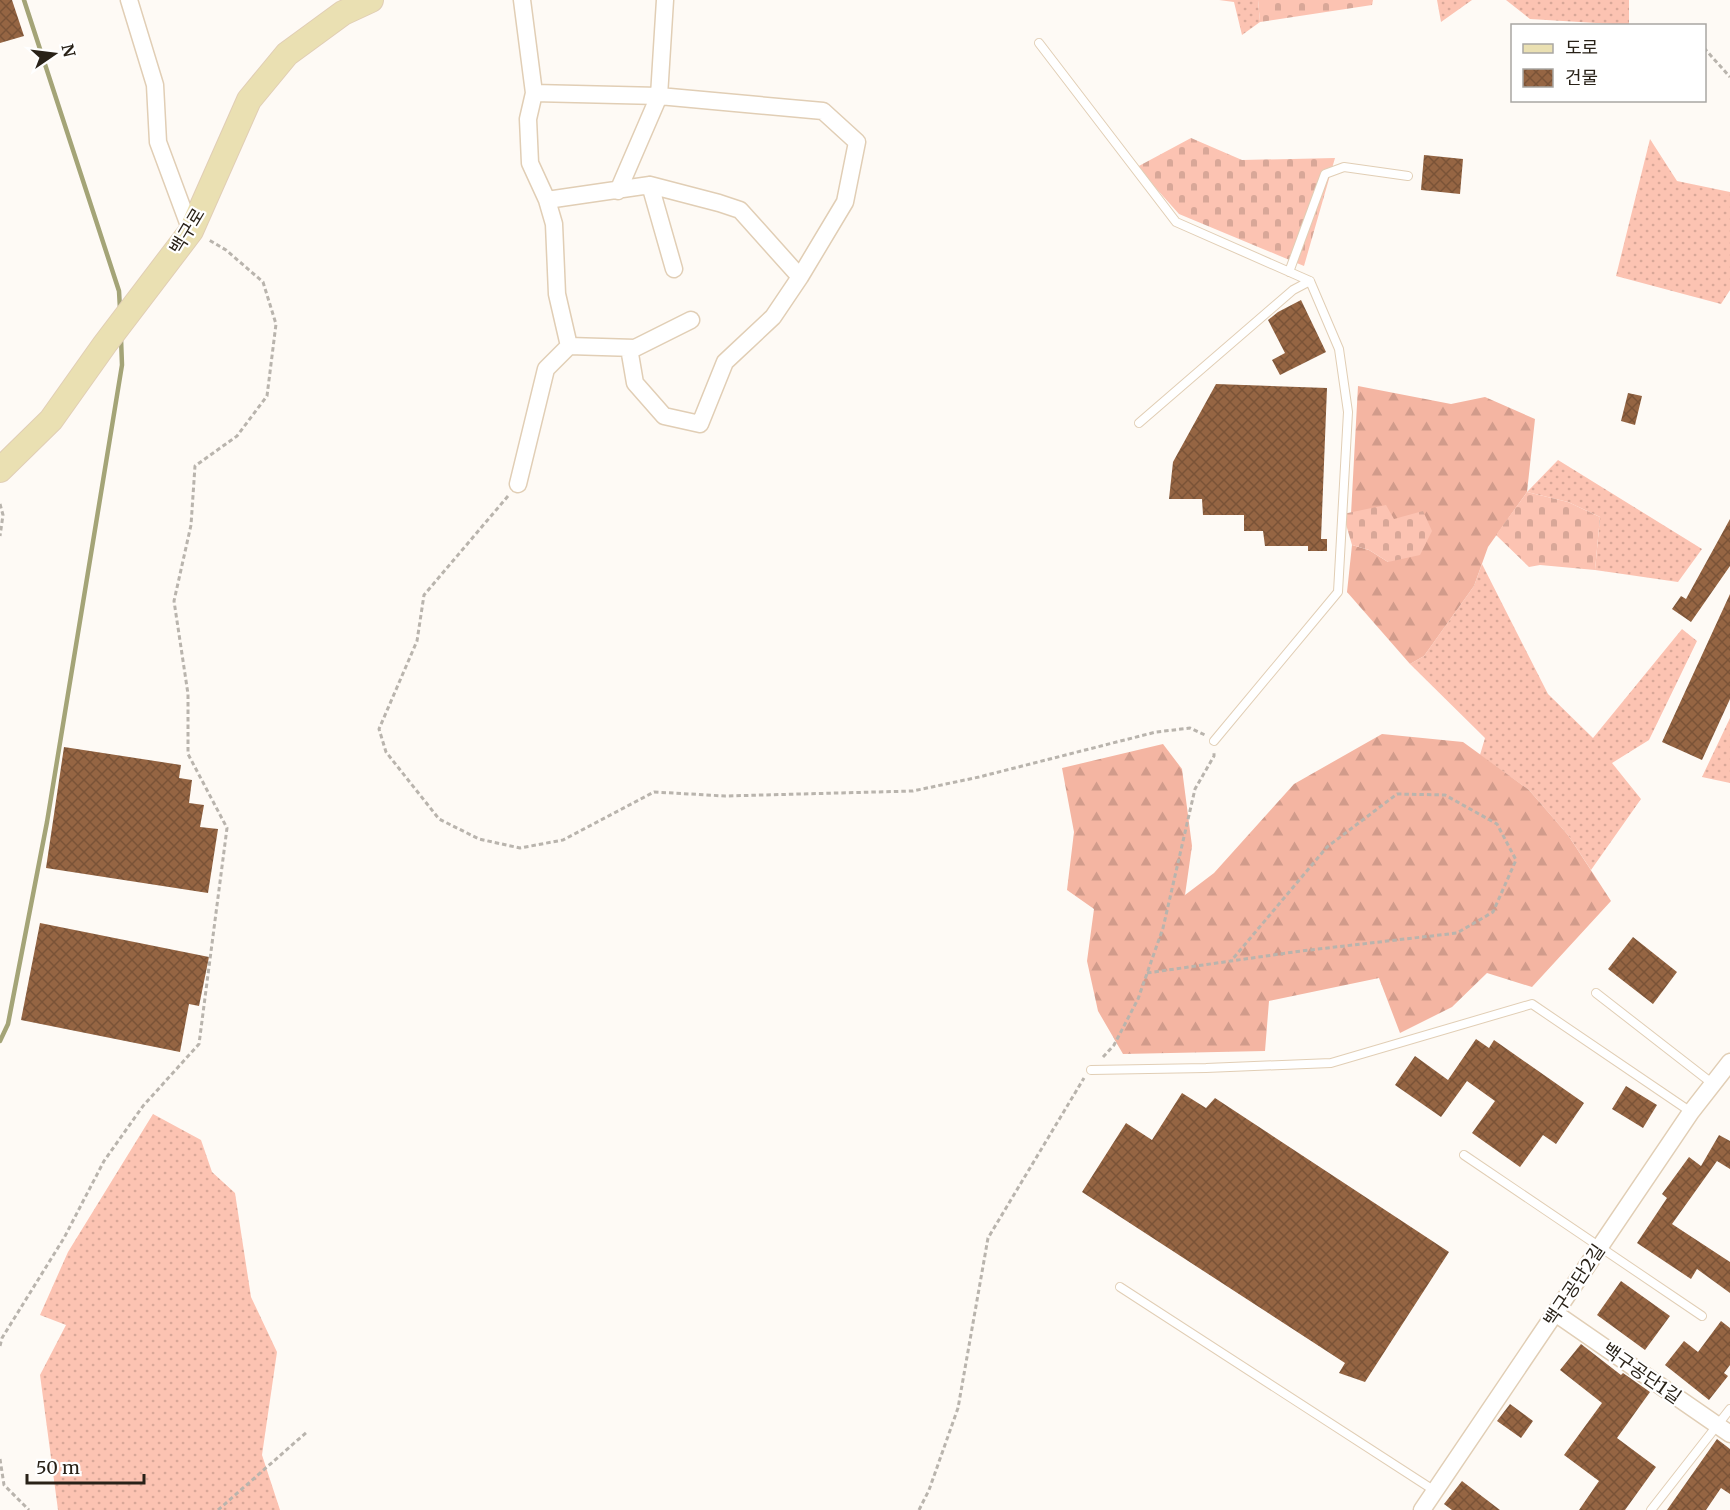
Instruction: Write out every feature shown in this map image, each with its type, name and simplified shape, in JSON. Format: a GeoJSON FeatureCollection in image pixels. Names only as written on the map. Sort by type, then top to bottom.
{"type":"FeatureCollection","features":[{"type":"Feature","properties":{"kind":"street"},"geometry":{"type":"LineString","coordinates":[[129,0],[155,85],[158,142],[191,231]]}},
{"type":"Feature","properties":{"kind":"street","name":"백구로"},"geometry":{"type":"LineString","coordinates":[[0,470],[51,420],[191,231],[249,100],[287,54],[343,14],[370,0]]}},
{"type":"Feature","properties":{"kind":"street"},"geometry":{"type":"LineString","coordinates":[[522,0],[534,93],[528,119],[530,163],[547,200],[554,225],[557,294],[569,346]]}},
{"type":"Feature","properties":{"kind":"street"},"geometry":{"type":"LineString","coordinates":[[618,191],[659,96],[665,0]]}},
{"type":"Feature","properties":{"kind":"street"},"geometry":{"type":"LineString","coordinates":[[534,93],[659,96],[823,111],[857,142],[845,202],[800,278],[772,317],[725,362],[700,424],[664,416],[635,383],[629,348]]}},
{"type":"Feature","properties":{"kind":"street"},"geometry":{"type":"LineString","coordinates":[[547,200],[650,185],[719,202],[740,210],[800,278]]}},
{"type":"Feature","properties":{"kind":"street"},"geometry":{"type":"LineString","coordinates":[[650,185],[674,269]]}},
{"type":"Feature","properties":{"kind":"street"},"geometry":{"type":"LineString","coordinates":[[518,484],[546,369],[569,346],[635,348],[691,320]]}},
{"type":"Feature","properties":{"kind":"street","name":"백구공단2길"},"geometry":{"type":"LineString","coordinates":[[1422,1510],[1691,1112],[1730,1062]]}},
{"type":"Feature","properties":{"kind":"street","name":"백구공단1길"},"geometry":{"type":"LineString","coordinates":[[1555,1312],[1724,1429]]}},
{"type":"Feature","properties":{"kind":"lane"},"geometry":{"type":"LineString","coordinates":[[1039,43],[1176,222],[1310,281],[1340,348],[1348,412],[1338,592],[1214,741]]}},
{"type":"Feature","properties":{"kind":"lane"},"geometry":{"type":"LineString","coordinates":[[1289,272],[1325,174],[1344,167],[1408,176]]}},
{"type":"Feature","properties":{"kind":"lane"},"geometry":{"type":"LineString","coordinates":[[1139,423],[1293,290],[1310,281]]}},
{"type":"Feature","properties":{"kind":"lane"},"geometry":{"type":"LineString","coordinates":[[1596,993],[1713,1084]]}},
{"type":"Feature","properties":{"kind":"lane"},"geometry":{"type":"LineString","coordinates":[[1091,1070],[1331,1063],[1532,1004],[1691,1112]]}},
{"type":"Feature","properties":{"kind":"lane"},"geometry":{"type":"LineString","coordinates":[[1464,1155],[1702,1316]]}},
{"type":"Feature","properties":{"kind":"lane"},"geometry":{"type":"LineString","coordinates":[[1120,1287],[1435,1491]]}},
{"type":"Feature","properties":{"kind":"lane"},"geometry":{"type":"LineString","coordinates":[[1651,1510],[1724,1429],[1730,1409]]}},
{"type":"Feature","properties":{"kind":"path"},"geometry":{"type":"LineString","coordinates":[[1706,50],[1730,77]]}},
{"type":"Feature","properties":{"kind":"path"},"geometry":{"type":"LineString","coordinates":[[0,1346],[2,1338],[64,1238],[104,1161],[143,1106],[199,1044],[227,828],[188,754],[188,694],[174,601],[191,525],[195,466],[237,436],[267,396],[276,324],[263,282],[226,250],[191,231]]}},
{"type":"Feature","properties":{"kind":"path"},"geometry":{"type":"LineString","coordinates":[[518,484],[424,595],[417,641],[379,729],[386,752],[440,819],[479,838],[520,848],[563,840],[654,792],[725,796],[913,791],[979,777],[1156,732],[1190,728],[1214,741],[1214,756],[1195,789],[1163,928],[1138,999],[1114,1045],[1079,1083],[988,1238],[958,1408],[929,1490],[919,1510]]}},
{"type":"Feature","properties":{"kind":"path"},"geometry":{"type":"LineString","coordinates":[[0,504],[3,515],[0,536]]}},
{"type":"Feature","properties":{"kind":"path"},"geometry":{"type":"LineString","coordinates":[[1147,973],[1231,961],[1301,951],[1457,933],[1493,912],[1516,860],[1497,824],[1445,795],[1397,794],[1328,847],[1231,961]]}},
{"type":"Feature","properties":{"kind":"path"},"geometry":{"type":"LineString","coordinates":[[218,1510],[308,1431]]}},
{"type":"Feature","properties":{"kind":"path"},"geometry":{"type":"LineString","coordinates":[[0,1458],[4,1485],[29,1510]]}},
{"type":"Feature","properties":{"kind":"green space"},"geometry":{"type":"Polygon","coordinates":[[[1219,0],[1258,0],[1260,22],[1242,35],[1234,2],[1219,0]]]}},
{"type":"Feature","properties":{"kind":"green space"},"geometry":{"type":"Polygon","coordinates":[[[1258,0],[1373,0],[1372,5],[1260,22],[1258,0]]]}},
{"type":"Feature","properties":{"kind":"green space"},"geometry":{"type":"Polygon","coordinates":[[[1437,0],[1472,0],[1441,22],[1437,0]]]}},
{"type":"Feature","properties":{"kind":"green space"},"geometry":{"type":"Polygon","coordinates":[[[1506,0],[1629,0],[1629,24],[1530,19],[1506,0]]]}},
{"type":"Feature","properties":{"kind":"green space"},"geometry":{"type":"Polygon","coordinates":[[[1191,138],[1242,160],[1335,158],[1304,266],[1179,214],[1137,167],[1191,138]]]}},
{"type":"Feature","properties":{"kind":"green space"},"geometry":{"type":"Polygon","coordinates":[[[1650,139],[1677,181],[1730,192],[1730,290],[1721,304],[1616,276],[1650,139]]]}},
{"type":"Feature","properties":{"kind":"green space"},"geometry":{"type":"Polygon","coordinates":[[[1358,386],[1451,404],[1485,397],[1535,419],[1527,492],[1488,547],[1474,586],[1424,656],[1410,664],[1347,592],[1352,545],[1369,550],[1388,562],[1393,519],[1351,514],[1358,386]]]}},
{"type":"Feature","properties":{"kind":"green space"},"geometry":{"type":"Polygon","coordinates":[[[1558,460],[1702,549],[1678,582],[1595,570],[1600,517],[1568,502],[1527,492],[1558,460]]]}},
{"type":"Feature","properties":{"kind":"green space"},"geometry":{"type":"Polygon","coordinates":[[[1527,492],[1568,502],[1600,517],[1595,570],[1540,565],[1529,567],[1496,535],[1527,492]]]}},
{"type":"Feature","properties":{"kind":"green space"},"geometry":{"type":"Polygon","coordinates":[[[1386,505],[1394,519],[1423,511],[1432,531],[1420,555],[1388,562],[1369,550],[1352,545],[1343,514],[1386,505]]]}},
{"type":"Feature","properties":{"kind":"green space"},"geometry":{"type":"Polygon","coordinates":[[[1482,564],[1548,694],[1593,738],[1682,629],[1697,641],[1649,740],[1612,763],[1641,799],[1591,870],[1568,835],[1529,790],[1480,755],[1485,738],[1410,664],[1424,656],[1474,586],[1482,564]]]}},
{"type":"Feature","properties":{"kind":"green space"},"geometry":{"type":"Polygon","coordinates":[[[1730,718],[1730,783],[1702,777],[1730,718]]]}},
{"type":"Feature","properties":{"kind":"green space"},"geometry":{"type":"Polygon","coordinates":[[[1382,734],[1463,742],[1529,790],[1568,835],[1611,901],[1532,987],[1487,973],[1452,1007],[1400,1033],[1379,978],[1269,1001],[1265,1051],[1123,1054],[1098,1011],[1087,961],[1094,909],[1067,890],[1074,832],[1062,768],[1163,744],[1182,769],[1192,846],[1185,895],[1214,873],[1294,784],[1382,734]]]}},
{"type":"Feature","properties":{"kind":"green space"},"geometry":{"type":"Polygon","coordinates":[[[153,1114],[201,1140],[212,1172],[235,1193],[251,1297],[277,1352],[262,1455],[280,1510],[58,1510],[40,1375],[66,1325],[40,1315],[68,1252],[153,1114]]]}},
{"type":"Feature","properties":{"kind":"building"},"geometry":{"type":"Polygon","coordinates":[[[0,0],[12,0],[24,36],[0,43],[0,0]]]}},
{"type":"Feature","properties":{"kind":"building"},"geometry":{"type":"Polygon","coordinates":[[[1424,155],[1463,159],[1460,194],[1421,190],[1424,155]]]}},
{"type":"Feature","properties":{"kind":"building"},"geometry":{"type":"Polygon","coordinates":[[[1301,300],[1326,352],[1280,375],[1272,360],[1285,353],[1268,320],[1301,300]]]}},
{"type":"Feature","properties":{"kind":"building"},"geometry":{"type":"Polygon","coordinates":[[[1216,384],[1327,388],[1321,539],[1327,539],[1327,551],[1308,551],[1308,546],[1265,546],[1263,531],[1244,531],[1244,515],[1203,515],[1202,499],[1169,499],[1173,462],[1216,384]]]}},
{"type":"Feature","properties":{"kind":"building"},"geometry":{"type":"Polygon","coordinates":[[[1628,393],[1642,396],[1635,425],[1621,421],[1628,393]]]}},
{"type":"Feature","properties":{"kind":"building"},"geometry":{"type":"Polygon","coordinates":[[[1730,519],[1730,566],[1691,622],[1672,609],[1681,596],[1686,599],[1730,519]]]}},
{"type":"Feature","properties":{"kind":"building"},"geometry":{"type":"Polygon","coordinates":[[[1730,594],[1730,699],[1702,760],[1662,742],[1730,594]]]}},
{"type":"Feature","properties":{"kind":"building"},"geometry":{"type":"Polygon","coordinates":[[[64,747],[181,765],[179,778],[192,780],[189,803],[204,805],[200,827],[218,829],[208,893],[46,868],[64,747]]]}},
{"type":"Feature","properties":{"kind":"building"},"geometry":{"type":"Polygon","coordinates":[[[40,923],[209,957],[199,1006],[189,1004],[180,1052],[21,1020],[40,923]]]}},
{"type":"Feature","properties":{"kind":"building"},"geometry":{"type":"Polygon","coordinates":[[[1633,937],[1677,972],[1653,1004],[1608,969],[1633,937]]]}},
{"type":"Feature","properties":{"kind":"building"},"geometry":{"type":"Polygon","coordinates":[[[1476,1039],[1489,1048],[1494,1040],[1584,1103],[1556,1144],[1543,1135],[1520,1167],[1472,1133],[1495,1101],[1467,1081],[1441,1117],[1395,1085],[1415,1056],[1448,1080],[1476,1039]]]}},
{"type":"Feature","properties":{"kind":"building"},"geometry":{"type":"Polygon","coordinates":[[[1626,1086],[1657,1105],[1643,1128],[1612,1109],[1626,1086]]]}},
{"type":"Feature","properties":{"kind":"building"},"geometry":{"type":"Polygon","coordinates":[[[1182,1093],[1206,1108],[1215,1098],[1449,1252],[1365,1382],[1339,1373],[1345,1363],[1082,1192],[1126,1123],[1152,1140],[1182,1093]]]}},
{"type":"Feature","properties":{"kind":"building"},"geometry":{"type":"Polygon","coordinates":[[[1719,1135],[1730,1141],[1730,1169],[1717,1161],[1672,1224],[1730,1262],[1730,1293],[1697,1269],[1691,1279],[1637,1243],[1667,1198],[1662,1194],[1689,1157],[1701,1166],[1719,1135]]]}},
{"type":"Feature","properties":{"kind":"building"},"geometry":{"type":"Polygon","coordinates":[[[1621,1281],[1670,1316],[1645,1350],[1597,1315],[1621,1281]]]}},
{"type":"Feature","properties":{"kind":"building"},"geometry":{"type":"Polygon","coordinates":[[[1721,1321],[1730,1328],[1730,1365],[1724,1373],[1728,1376],[1709,1400],[1665,1365],[1684,1341],[1698,1352],[1721,1321]]]}},
{"type":"Feature","properties":{"kind":"building"},"geometry":{"type":"Polygon","coordinates":[[[1581,1344],[1621,1375],[1623,1373],[1650,1392],[1617,1438],[1656,1467],[1625,1510],[1579,1510],[1599,1481],[1564,1455],[1602,1403],[1560,1370],[1581,1344]]]}},
{"type":"Feature","properties":{"kind":"building"},"geometry":{"type":"Polygon","coordinates":[[[1510,1404],[1533,1421],[1521,1438],[1497,1421],[1510,1404]]]}},
{"type":"Feature","properties":{"kind":"building"},"geometry":{"type":"Polygon","coordinates":[[[1717,1439],[1730,1449],[1730,1494],[1721,1488],[1706,1510],[1667,1510],[1717,1439]]]}},
{"type":"Feature","properties":{"kind":"building"},"geometry":{"type":"Polygon","coordinates":[[[1462,1481],[1500,1510],[1452,1510],[1444,1504],[1462,1481]]]}},
{"type":"Feature","properties":{"kind":"waterway"},"geometry":{"type":"LineString","coordinates":[[24,0],[119,291],[120,309]]}},
{"type":"Feature","properties":{"kind":"waterway"},"geometry":{"type":"LineString","coordinates":[[0,1041],[8,1024],[47,822],[122,365],[121,338]]}}]}
